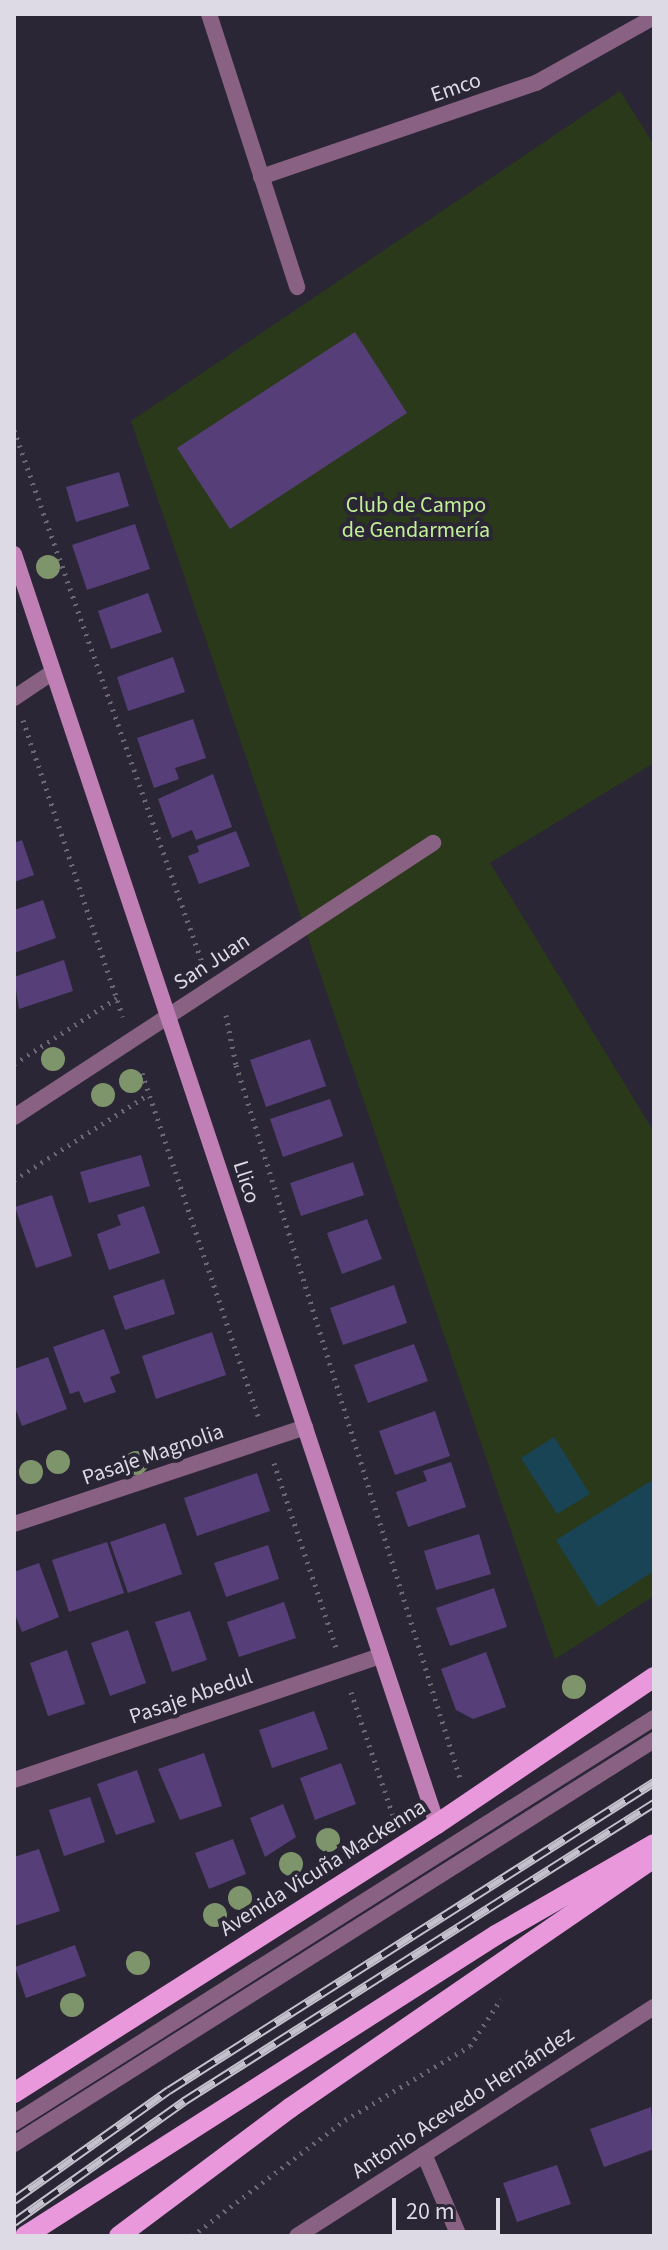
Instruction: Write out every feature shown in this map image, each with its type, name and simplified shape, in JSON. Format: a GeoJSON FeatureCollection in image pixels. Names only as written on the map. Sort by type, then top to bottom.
{"type":"FeatureCollection","features":[{"type":"Feature","properties":{"kind":"main road","name":"Avenida Vicuña Mackenna"},"geometry":{"type":"LineString","coordinates":[[14,2093],[437,1824],[654,1677]]}},
{"type":"Feature","properties":{"kind":"main road"},"geometry":{"type":"LineString","coordinates":[[25,2236],[496,1935],[654,1844]]}},
{"type":"Feature","properties":{"kind":"main road"},"geometry":{"type":"LineString","coordinates":[[119,2236],[290,2108],[654,1858]]}},
{"type":"Feature","properties":{"kind":"street"},"geometry":{"type":"LineString","coordinates":[[209,14],[297,287]]}},
{"type":"Feature","properties":{"kind":"street","name":"Emco"},"geometry":{"type":"LineString","coordinates":[[261,177],[536,83],[654,17]]}},
{"type":"Feature","properties":{"kind":"street","name":"Llico"},"geometry":{"type":"LineString","coordinates":[[14,554],[437,1824]]}},
{"type":"Feature","properties":{"kind":"street"},"geometry":{"type":"LineString","coordinates":[[14,698],[53,672]]}},
{"type":"Feature","properties":{"kind":"street","name":"San Juan"},"geometry":{"type":"LineString","coordinates":[[14,1117],[433,843]]}},
{"type":"Feature","properties":{"kind":"street","name":"Pasaje Magnolia"},"geometry":{"type":"LineString","coordinates":[[14,1524],[305,1427]]}},
{"type":"Feature","properties":{"kind":"street","name":"Pasaje Abedul"},"geometry":{"type":"LineString","coordinates":[[14,1780],[381,1656]]}},
{"type":"Feature","properties":{"kind":"street"},"geometry":{"type":"LineString","coordinates":[[14,2123],[654,1718]]}},
{"type":"Feature","properties":{"kind":"street"},"geometry":{"type":"LineString","coordinates":[[14,2144],[654,1740]]}},
{"type":"Feature","properties":{"kind":"street","name":"Antonio Acevedo Hernández"},"geometry":{"type":"LineString","coordinates":[[297,2236],[654,2007]]}},
{"type":"Feature","properties":{"kind":"street"},"geometry":{"type":"LineString","coordinates":[[424,2154],[459,2236]]}},
{"type":"Feature","properties":{"kind":"path"},"geometry":{"type":"LineString","coordinates":[[14,430],[203,966]]}},
{"type":"Feature","properties":{"kind":"path"},"geometry":{"type":"LineString","coordinates":[[23,719],[125,1022]]}},
{"type":"Feature","properties":{"kind":"path"},"geometry":{"type":"LineString","coordinates":[[14,1064],[117,998]]}},
{"type":"Feature","properties":{"kind":"path"},"geometry":{"type":"LineString","coordinates":[[226,1015],[240,1080],[468,1803]]}},
{"type":"Feature","properties":{"kind":"path"},"geometry":{"type":"LineString","coordinates":[[142,1073],[340,1659]]}},
{"type":"Feature","properties":{"kind":"path"},"geometry":{"type":"LineString","coordinates":[[14,1180],[149,1094]]}},
{"type":"Feature","properties":{"kind":"path"},"geometry":{"type":"LineString","coordinates":[[347,1679],[403,1846]]}},
{"type":"Feature","properties":{"kind":"path"},"geometry":{"type":"LineString","coordinates":[[192,2236],[345,2120],[470,2046],[507,1991]]}},
{"type":"Feature","properties":{"kind":"green space","name":"Club de Campo de Gendarmería"},"geometry":{"type":"Polygon","coordinates":[[[620,91],[654,145],[654,763],[490,863],[654,1132],[654,1596],[555,1659],[131,421],[620,91]]]}},
{"type":"Feature","properties":{"kind":"water"},"geometry":{"type":"Polygon","coordinates":[[[554,1437],[590,1494],[557,1514],[521,1458],[554,1437]]]}},
{"type":"Feature","properties":{"kind":"water"},"geometry":{"type":"Polygon","coordinates":[[[654,1479],[654,1571],[598,1607],[556,1540],[654,1479]]]}},
{"type":"Feature","properties":{"kind":"building"},"geometry":{"type":"Polygon","coordinates":[[[355,332],[407,413],[230,529],[177,448],[355,332]]]}},
{"type":"Feature","properties":{"kind":"building"},"geometry":{"type":"Polygon","coordinates":[[[119,472],[129,506],[76,522],[66,487],[119,472]]]}},
{"type":"Feature","properties":{"kind":"building"},"geometry":{"type":"Polygon","coordinates":[[[135,524],[150,569],[87,590],[72,545],[135,524]]]}},
{"type":"Feature","properties":{"kind":"building"},"geometry":{"type":"Polygon","coordinates":[[[148,593],[162,632],[111,649],[98,611],[148,593]]]}},
{"type":"Feature","properties":{"kind":"building"},"geometry":{"type":"Polygon","coordinates":[[[173,657],[185,692],[128,711],[117,677],[173,657]]]}},
{"type":"Feature","properties":{"kind":"building"},"geometry":{"type":"Polygon","coordinates":[[[193,719],[206,758],[175,768],[179,779],[154,788],[137,738],[193,719]]]}},
{"type":"Feature","properties":{"kind":"building"},"geometry":{"type":"Polygon","coordinates":[[[213,774],[232,827],[196,840],[192,830],[172,838],[158,799],[213,774]]]}},
{"type":"Feature","properties":{"kind":"building"},"geometry":{"type":"Polygon","coordinates":[[[236,831],[250,866],[199,884],[188,856],[199,852],[197,846],[236,831]]]}},
{"type":"Feature","properties":{"kind":"building"},"geometry":{"type":"Polygon","coordinates":[[[22,840],[34,875],[14,882],[14,843],[22,840]]]}},
{"type":"Feature","properties":{"kind":"building"},"geometry":{"type":"Polygon","coordinates":[[[43,900],[56,938],[14,953],[14,910],[43,900]]]}},
{"type":"Feature","properties":{"kind":"building"},"geometry":{"type":"Polygon","coordinates":[[[64,960],[73,991],[19,1009],[14,977],[64,960]]]}},
{"type":"Feature","properties":{"kind":"building"},"geometry":{"type":"Polygon","coordinates":[[[310,1039],[326,1086],[266,1107],[250,1060],[310,1039]]]}},
{"type":"Feature","properties":{"kind":"building"},"geometry":{"type":"Polygon","coordinates":[[[330,1099],[343,1136],[283,1157],[270,1119],[330,1099]]]}},
{"type":"Feature","properties":{"kind":"building"},"geometry":{"type":"Polygon","coordinates":[[[141,1155],[150,1186],[89,1203],[80,1172],[141,1155]]]}},
{"type":"Feature","properties":{"kind":"building"},"geometry":{"type":"Polygon","coordinates":[[[353,1162],[364,1195],[301,1216],[290,1183],[353,1162]]]}},
{"type":"Feature","properties":{"kind":"building"},"geometry":{"type":"Polygon","coordinates":[[[52,1195],[72,1256],[36,1268],[15,1207],[52,1195]]]}},
{"type":"Feature","properties":{"kind":"building"},"geometry":{"type":"Polygon","coordinates":[[[144,1206],[160,1253],[109,1270],[97,1234],[121,1225],[117,1215],[144,1206]]]}},
{"type":"Feature","properties":{"kind":"building"},"geometry":{"type":"Polygon","coordinates":[[[367,1219],[382,1259],[342,1274],[327,1233],[367,1219]]]}},
{"type":"Feature","properties":{"kind":"building"},"geometry":{"type":"Polygon","coordinates":[[[164,1279],[175,1314],[125,1330],[113,1296],[164,1279]]]}},
{"type":"Feature","properties":{"kind":"building"},"geometry":{"type":"Polygon","coordinates":[[[394,1285],[407,1323],[343,1345],[330,1308],[394,1285]]]}},
{"type":"Feature","properties":{"kind":"building"},"geometry":{"type":"Polygon","coordinates":[[[104,1329],[120,1373],[110,1377],[116,1392],[84,1403],[79,1391],[70,1394],[53,1347],[104,1329]]]}},
{"type":"Feature","properties":{"kind":"building"},"geometry":{"type":"Polygon","coordinates":[[[212,1332],[226,1375],[156,1399],[142,1356],[212,1332]]]}},
{"type":"Feature","properties":{"kind":"building"},"geometry":{"type":"Polygon","coordinates":[[[414,1344],[428,1381],[368,1403],[354,1365],[414,1344]]]}},
{"type":"Feature","properties":{"kind":"building"},"geometry":{"type":"Polygon","coordinates":[[[48,1357],[67,1409],[22,1426],[14,1405],[14,1369],[48,1357]]]}},
{"type":"Feature","properties":{"kind":"building"},"geometry":{"type":"Polygon","coordinates":[[[435,1411],[450,1456],[395,1475],[379,1431],[435,1411]]]}},
{"type":"Feature","properties":{"kind":"building"},"geometry":{"type":"Polygon","coordinates":[[[451,1462],[466,1507],[408,1527],[396,1492],[427,1481],[423,1471],[451,1462]]]}},
{"type":"Feature","properties":{"kind":"building"},"geometry":{"type":"Polygon","coordinates":[[[257,1473],[270,1511],[197,1536],[184,1498],[257,1473]]]}},
{"type":"Feature","properties":{"kind":"building"},"geometry":{"type":"Polygon","coordinates":[[[165,1523],[182,1574],[128,1593],[110,1542],[165,1523]]]}},
{"type":"Feature","properties":{"kind":"building"},"geometry":{"type":"Polygon","coordinates":[[[479,1534],[491,1574],[436,1590],[424,1551],[479,1534]]]}},
{"type":"Feature","properties":{"kind":"building"},"geometry":{"type":"Polygon","coordinates":[[[107,1542],[124,1593],[69,1612],[52,1560],[107,1542]]]}},
{"type":"Feature","properties":{"kind":"building"},"geometry":{"type":"Polygon","coordinates":[[[268,1545],[279,1579],[226,1597],[214,1563],[268,1545]]]}},
{"type":"Feature","properties":{"kind":"building"},"geometry":{"type":"Polygon","coordinates":[[[39,1563],[59,1617],[22,1632],[14,1612],[14,1572],[39,1563]]]}},
{"type":"Feature","properties":{"kind":"building"},"geometry":{"type":"Polygon","coordinates":[[[494,1588],[507,1627],[450,1646],[436,1608],[494,1588]]]}},
{"type":"Feature","properties":{"kind":"building"},"geometry":{"type":"Polygon","coordinates":[[[284,1602],[296,1638],[239,1657],[227,1622],[284,1602]]]}},
{"type":"Feature","properties":{"kind":"building"},"geometry":{"type":"Polygon","coordinates":[[[190,1611],[207,1660],[172,1672],[155,1622],[190,1611]]]}},
{"type":"Feature","properties":{"kind":"building"},"geometry":{"type":"Polygon","coordinates":[[[128,1630],[146,1683],[110,1696],[91,1643],[128,1630]]]}},
{"type":"Feature","properties":{"kind":"building"},"geometry":{"type":"Polygon","coordinates":[[[67,1650],[85,1704],[48,1716],[30,1663],[67,1650]]]}},
{"type":"Feature","properties":{"kind":"building"},"geometry":{"type":"Polygon","coordinates":[[[486,1652],[506,1707],[473,1719],[456,1710],[441,1669],[486,1652]]]}},
{"type":"Feature","properties":{"kind":"building"},"geometry":{"type":"Polygon","coordinates":[[[314,1711],[328,1749],[272,1768],[259,1730],[314,1711]]]}},
{"type":"Feature","properties":{"kind":"building"},"geometry":{"type":"Polygon","coordinates":[[[204,1753],[222,1806],[180,1820],[158,1769],[204,1753]]]}},
{"type":"Feature","properties":{"kind":"building"},"geometry":{"type":"Polygon","coordinates":[[[341,1763],[356,1804],[315,1820],[300,1778],[341,1763]]]}},
{"type":"Feature","properties":{"kind":"building"},"geometry":{"type":"Polygon","coordinates":[[[137,1770],[155,1822],[116,1835],[97,1784],[137,1770]]]}},
{"type":"Feature","properties":{"kind":"building"},"geometry":{"type":"Polygon","coordinates":[[[90,1797],[105,1842],[64,1856],[49,1810],[90,1797]]]}},
{"type":"Feature","properties":{"kind":"building"},"geometry":{"type":"Polygon","coordinates":[[[283,1804],[296,1837],[265,1857],[250,1818],[283,1804]]]}},
{"type":"Feature","properties":{"kind":"building"},"geometry":{"type":"Polygon","coordinates":[[[233,1839],[246,1874],[209,1889],[195,1853],[233,1839]]]}},
{"type":"Feature","properties":{"kind":"building"},"geometry":{"type":"Polygon","coordinates":[[[39,1849],[60,1911],[14,1926],[14,1857],[39,1849]]]}},
{"type":"Feature","properties":{"kind":"building"},"geometry":{"type":"Polygon","coordinates":[[[75,1945],[86,1976],[26,1998],[15,1967],[75,1945]]]}},
{"type":"Feature","properties":{"kind":"building"},"geometry":{"type":"Polygon","coordinates":[[[651,2107],[654,2149],[604,2167],[590,2129],[651,2107]]]}},
{"type":"Feature","properties":{"kind":"building"},"geometry":{"type":"Polygon","coordinates":[[[557,2165],[571,2204],[517,2222],[503,2183],[557,2165]]]}},
{"type":"Feature","properties":{"kind":"railway"},"geometry":{"type":"LineString","coordinates":[[14,2200],[169,2090],[654,1782]]}},
{"type":"Feature","properties":{"kind":"railway"},"geometry":{"type":"LineString","coordinates":[[14,2222],[184,2101],[654,1803]]}}]}
